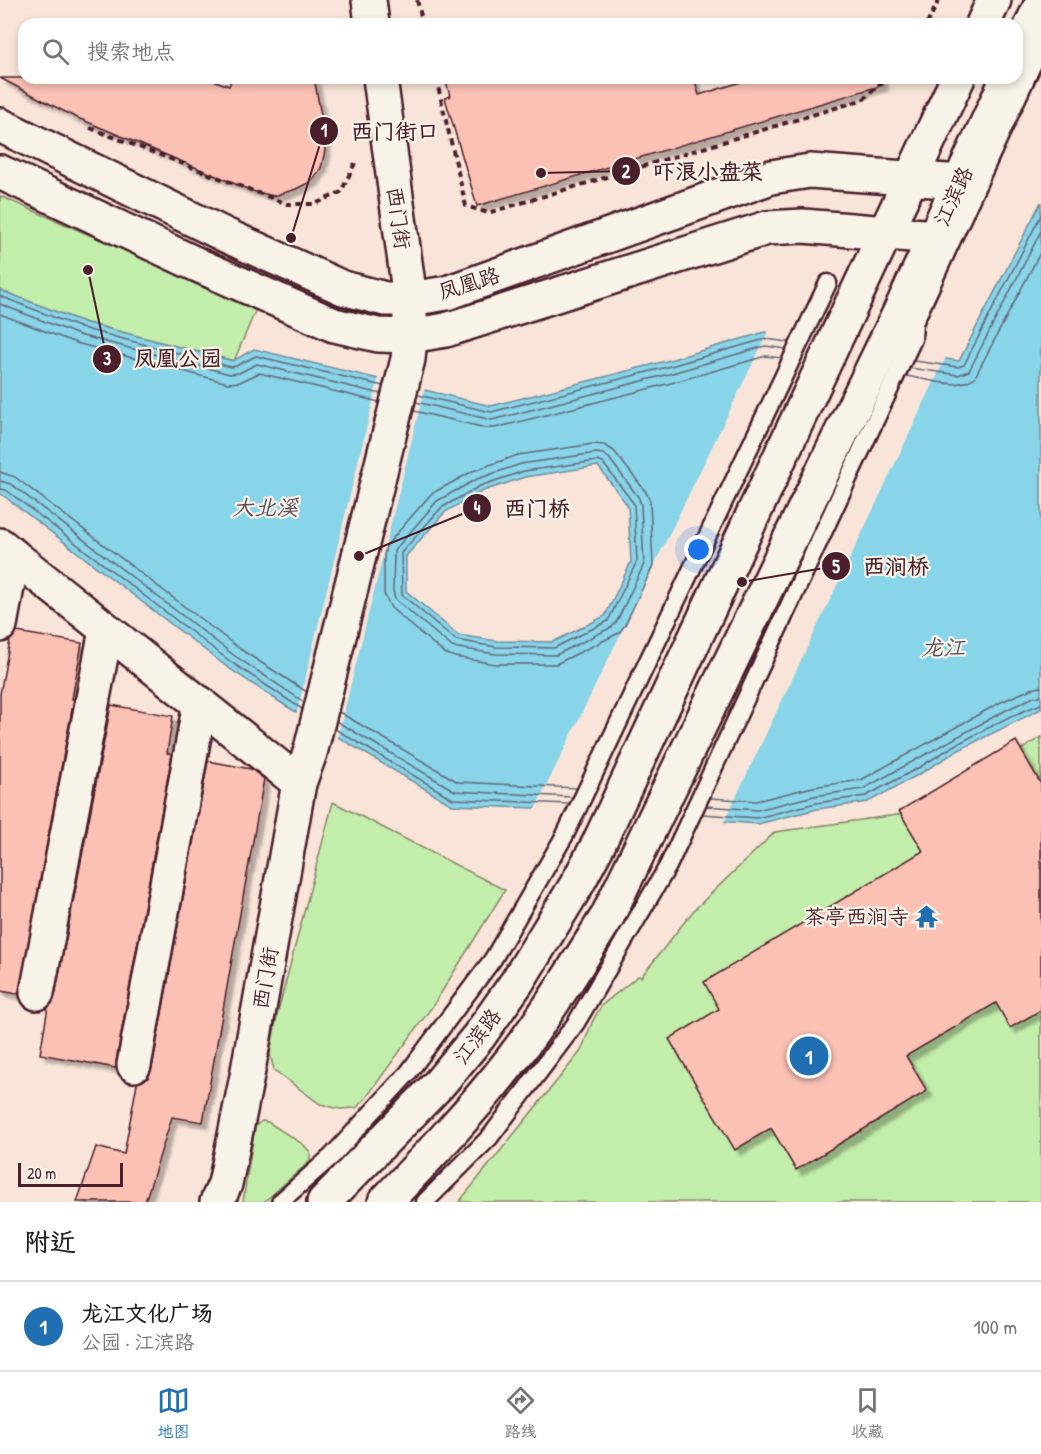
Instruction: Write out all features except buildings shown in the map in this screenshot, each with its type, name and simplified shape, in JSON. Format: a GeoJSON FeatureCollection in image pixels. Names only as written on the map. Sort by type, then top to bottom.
{"type":"FeatureCollection","features":[{"type":"Feature","properties":{"kind":"street"},"geometry":{"type":"LineString","coordinates":[[369,0],[371,18]]}},
{"type":"Feature","properties":{"kind":"street"},"geometry":{"type":"LineString","coordinates":[[986,18],[994,0]]}},
{"type":"Feature","properties":{"kind":"street"},"geometry":{"type":"LineString","coordinates":[[1023,44],[1041,5]]}},
{"type":"Feature","properties":{"kind":"street","name":"西门街"},"geometry":{"type":"LineString","coordinates":[[218,1202],[225,1184],[247,1076],[305,768],[409,347],[410,299],[381,84]]}},
{"type":"Feature","properties":{"kind":"street"},"geometry":{"type":"LineString","coordinates":[[842,289],[885,233],[955,84]]}},
{"type":"Feature","properties":{"kind":"street","name":"江滨路"},"geometry":{"type":"LineString","coordinates":[[385,1202],[468,1114],[511,1061],[551,1005],[607,917],[653,861],[906,319],[935,237],[1005,84]]}},
{"type":"Feature","properties":{"kind":"street","name":"凤凰路"},"geometry":{"type":"LineString","coordinates":[[0,125],[225,235],[343,288],[385,299],[410,299],[447,293],[771,177],[810,171],[960,182]]}},
{"type":"Feature","properties":{"kind":"street","name":"凤凰路"},"geometry":{"type":"LineString","coordinates":[[0,172],[200,266],[334,325],[378,334],[409,347],[446,330],[767,228],[802,226],[935,237]]}},
{"type":"Feature","properties":{"kind":"street","name":"江滨路"},"geometry":{"type":"LineString","coordinates":[[324,1202],[431,1092],[479,1036],[517,982],[576,886],[598,845],[842,289]]}},
{"type":"Feature","properties":{"kind":"street"},"geometry":{"type":"LineString","coordinates":[[7,550],[105,630],[200,703],[305,768]]}},
{"type":"Feature","properties":{"kind":"street"},"geometry":{"type":"LineString","coordinates":[[0,625],[7,550]]}},
{"type":"Feature","properties":{"kind":"street"},"geometry":{"type":"LineString","coordinates":[[37,993],[105,630]]}},
{"type":"Feature","properties":{"kind":"street"},"geometry":{"type":"LineString","coordinates":[[134,1065],[200,703]]}},
{"type":"Feature","properties":{"kind":"lane"},"geometry":{"type":"LineString","coordinates":[[1023,82],[1041,46]]}},
{"type":"Feature","properties":{"kind":"lane"},"geometry":{"type":"LineString","coordinates":[[906,319],[1022,84]]}},
{"type":"Feature","properties":{"kind":"lane"},"geometry":{"type":"LineString","coordinates":[[280,1202],[332,1156],[408,1073],[492,959],[565,835],[842,289]]}},
{"type":"Feature","properties":{"kind":"lane"},"geometry":{"type":"LineString","coordinates":[[425,1202],[490,1137],[576,1023],[653,861]]}},
{"type":"Feature","properties":{"kind":"path"},"geometry":{"type":"LineString","coordinates":[[417,0],[422,18]]}},
{"type":"Feature","properties":{"kind":"path"},"geometry":{"type":"LineString","coordinates":[[930,18],[939,0]]}},
{"type":"Feature","properties":{"kind":"path"},"geometry":{"type":"LineString","coordinates":[[437,84],[466,206],[488,213],[855,102],[864,99],[880,84]]}},
{"type":"Feature","properties":{"kind":"path"},"geometry":{"type":"LineString","coordinates":[[88,127],[287,204],[315,204],[341,192],[358,156]]}},
{"type":"Feature","properties":{"kind":"green space"},"geometry":{"type":"Polygon","coordinates":[[[0,196],[126,251],[259,302],[234,361],[83,322],[0,290],[0,196]]]}},
{"type":"Feature","properties":{"kind":"green space"},"geometry":{"type":"Polygon","coordinates":[[[1041,737],[1041,1202],[459,1202],[581,1051],[593,1020],[602,1005],[638,976],[641,977],[694,910],[775,832],[925,811],[1041,737]]]}},
{"type":"Feature","properties":{"kind":"green space"},"geometry":{"type":"Polygon","coordinates":[[[333,802],[505,890],[434,1004],[366,1098],[356,1108],[340,1109],[320,1104],[274,1070],[270,1054],[277,1015],[333,802]]]}},
{"type":"Feature","properties":{"kind":"green space"},"geometry":{"type":"Polygon","coordinates":[[[262,1121],[268,1122],[304,1145],[310,1152],[310,1161],[264,1202],[243,1202],[255,1126],[262,1121]]]}},
{"type":"Feature","properties":{"kind":"water","name":"大北溪"},"geometry":{"type":"Polygon","coordinates":[[[1041,202],[1041,709],[955,752],[868,802],[817,809],[758,824],[559,809],[452,805],[286,706],[227,667],[0,493],[0,290],[83,322],[233,361],[254,349],[491,406],[666,361],[765,332],[959,361],[1041,202]],[[598,466],[525,477],[483,491],[445,512],[406,556],[406,591],[458,635],[497,641],[553,642],[605,616],[631,562],[628,506],[598,466]]]}},
{"type":"Feature","properties":{"kind":"pier"},"geometry":{"type":"Polygon","coordinates":[[[769,330],[946,357],[723,824],[534,811],[769,330]]]}},
{"type":"Feature","properties":{"kind":"pier"},"geometry":{"type":"Polygon","coordinates":[[[379,376],[425,387],[337,740],[296,716],[379,376]]]}},
{"type":"Feature","properties":{"kind":"place","name":"吓浪小盘菜"},"geometry":{"type":"Point","coordinates":[541,173]}},
{"type":"Feature","properties":{"kind":"place","name":"西门街口"},"geometry":{"type":"Point","coordinates":[291,238]}},
{"type":"Feature","properties":{"kind":"place","name":"凤凰公园"},"geometry":{"type":"Point","coordinates":[88,270]}},
{"type":"Feature","properties":{"kind":"place","name":"西门桥"},"geometry":{"type":"Point","coordinates":[359,556]}},
{"type":"Feature","properties":{"kind":"place","name":"西涧桥"},"geometry":{"type":"Point","coordinates":[742,582]}},
{"type":"Feature","properties":{"kind":"place","name":"茶亭西涧寺"},"geometry":{"type":"Point","coordinates":[927,916]}},
{"type":"Feature","properties":{"kind":"place","name":"龙江文化广场"},"geometry":{"type":"Point","coordinates":[809,1056]}},
{"type":"Feature","properties":{"kind":"water label","name":"龙江"},"geometry":{"type":"Point","coordinates":[943,647]}}]}
